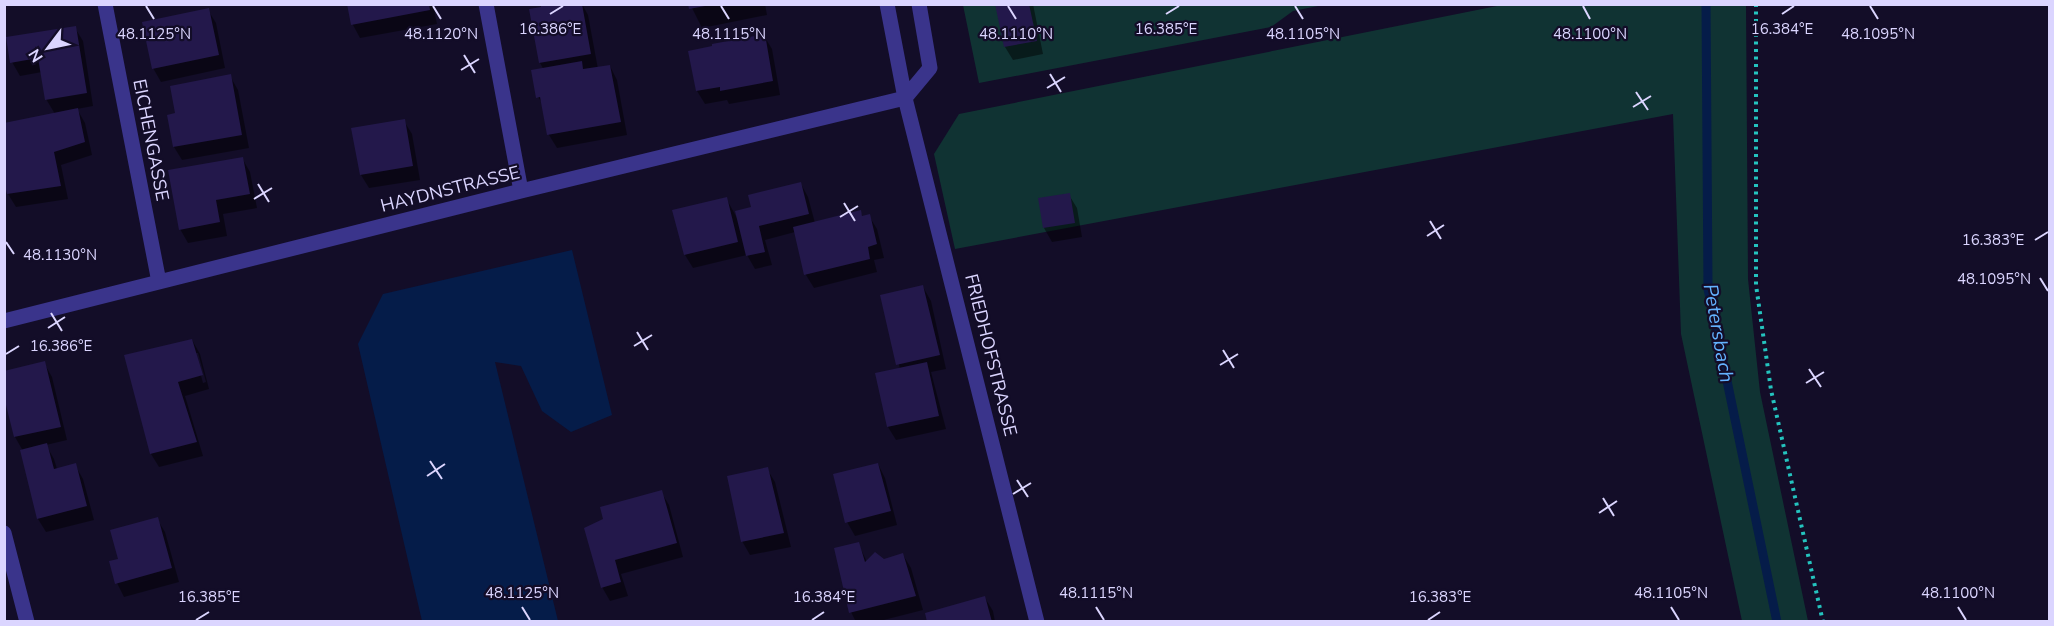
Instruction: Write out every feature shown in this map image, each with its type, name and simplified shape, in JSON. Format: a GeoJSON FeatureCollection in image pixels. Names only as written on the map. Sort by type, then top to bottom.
{"type":"FeatureCollection","features":[{"type":"Feature","properties":{"kind":"street","name":"EICHENGASSE"},"geometry":{"type":"LineString","coordinates":[[105,4],[159,282]]}},
{"type":"Feature","properties":{"kind":"street"},"geometry":{"type":"LineString","coordinates":[[486,4],[521,191]]}},
{"type":"Feature","properties":{"kind":"street","name":"FRIEDHOFSTRASSE"},"geometry":{"type":"LineString","coordinates":[[887,4],[905,98],[1037,621]]}},
{"type":"Feature","properties":{"kind":"street"},"geometry":{"type":"LineString","coordinates":[[905,98],[930,68],[919,4]]}},
{"type":"Feature","properties":{"kind":"street","name":"HAYDNSTRASSE"},"geometry":{"type":"LineString","coordinates":[[4,321],[521,191],[905,98]]}},
{"type":"Feature","properties":{"kind":"street"},"geometry":{"type":"LineString","coordinates":[[4,533],[27,621]]}},
{"type":"Feature","properties":{"kind":"path"},"geometry":{"type":"LineString","coordinates":[[1756,4],[1756,285],[1771,390],[1823,621]]}},
{"type":"Feature","properties":{"kind":"green space"},"geometry":{"type":"Polygon","coordinates":[[[963,5],[1323,5],[1293,11],[1271,27],[979,83],[963,5]]]}},
{"type":"Feature","properties":{"kind":"green space"},"geometry":{"type":"Polygon","coordinates":[[[1502,5],[1746,5],[1748,279],[1760,392],[1808,621],[1742,621],[1681,334],[1673,114],[955,249],[934,154],[959,114],[1502,5]]]}},
{"type":"Feature","properties":{"kind":"water"},"geometry":{"type":"Polygon","coordinates":[[[572,250],[612,415],[571,432],[542,411],[521,366],[495,362],[558,621],[422,621],[358,344],[383,294],[572,250]]]}},
{"type":"Feature","properties":{"kind":"building"},"geometry":{"type":"Polygon","coordinates":[[[347,4],[429,4],[430,10],[351,25],[347,4]]]}},
{"type":"Feature","properties":{"kind":"building"},"geometry":{"type":"Polygon","coordinates":[[[541,4],[582,4],[591,54],[539,63],[529,9],[541,7],[541,4]]]}},
{"type":"Feature","properties":{"kind":"building"},"geometry":{"type":"Polygon","coordinates":[[[688,4],[705,4],[705,6],[689,9],[688,4]]]}},
{"type":"Feature","properties":{"kind":"building"},"geometry":{"type":"Polygon","coordinates":[[[995,4],[1029,4],[1037,41],[1004,47],[995,4]]]}},
{"type":"Feature","properties":{"kind":"building"},"geometry":{"type":"Polygon","coordinates":[[[209,8],[219,55],[152,69],[142,22],[209,8]]]}},
{"type":"Feature","properties":{"kind":"building"},"geometry":{"type":"Polygon","coordinates":[[[76,26],[87,93],[45,100],[38,58],[10,63],[6,37],[76,26]]]}},
{"type":"Feature","properties":{"kind":"building"},"geometry":{"type":"Polygon","coordinates":[[[765,34],[773,81],[720,91],[720,87],[696,91],[688,51],[765,34]]]}},
{"type":"Feature","properties":{"kind":"building"},"geometry":{"type":"Polygon","coordinates":[[[582,61],[583,69],[610,65],[621,122],[547,135],[540,97],[536,98],[531,70],[582,61]]]}},
{"type":"Feature","properties":{"kind":"building"},"geometry":{"type":"Polygon","coordinates":[[[231,74],[242,135],[173,147],[167,115],[175,113],[170,86],[231,74]]]}},
{"type":"Feature","properties":{"kind":"building"},"geometry":{"type":"Polygon","coordinates":[[[78,108],[85,142],[54,152],[61,186],[7,194],[4,183],[4,123],[78,108]]]}},
{"type":"Feature","properties":{"kind":"building"},"geometry":{"type":"Polygon","coordinates":[[[405,119],[413,166],[360,175],[351,128],[405,119]]]}},
{"type":"Feature","properties":{"kind":"building"},"geometry":{"type":"Polygon","coordinates":[[[243,157],[250,194],[216,200],[220,222],[179,230],[168,170],[243,157]]]}},
{"type":"Feature","properties":{"kind":"building"},"geometry":{"type":"Polygon","coordinates":[[[801,182],[809,214],[759,226],[765,252],[746,256],[735,211],[751,207],[748,195],[801,182]]]}},
{"type":"Feature","properties":{"kind":"building"},"geometry":{"type":"Polygon","coordinates":[[[1070,193],[1075,223],[1043,228],[1038,198],[1070,193]]]}},
{"type":"Feature","properties":{"kind":"building"},"geometry":{"type":"Polygon","coordinates":[[[727,197],[738,242],[684,255],[672,210],[727,197]]]}},
{"type":"Feature","properties":{"kind":"building"},"geometry":{"type":"Polygon","coordinates":[[[861,210],[862,216],[870,214],[877,244],[868,247],[870,259],[804,275],[793,227],[861,210]]]}},
{"type":"Feature","properties":{"kind":"building"},"geometry":{"type":"Polygon","coordinates":[[[923,285],[940,355],[896,365],[880,295],[923,285]]]}},
{"type":"Feature","properties":{"kind":"building"},"geometry":{"type":"Polygon","coordinates":[[[192,339],[203,375],[178,382],[197,442],[150,454],[124,355],[192,339]]]}},
{"type":"Feature","properties":{"kind":"building"},"geometry":{"type":"Polygon","coordinates":[[[45,361],[61,427],[14,437],[4,397],[4,371],[45,361]]]}},
{"type":"Feature","properties":{"kind":"building"},"geometry":{"type":"Polygon","coordinates":[[[927,362],[939,416],[887,427],[875,373],[927,362]]]}},
{"type":"Feature","properties":{"kind":"building"},"geometry":{"type":"Polygon","coordinates":[[[47,443],[54,469],[76,463],[87,506],[37,519],[20,450],[47,443]]]}},
{"type":"Feature","properties":{"kind":"building"},"geometry":{"type":"Polygon","coordinates":[[[878,463],[891,511],[845,523],[833,474],[878,463]]]}},
{"type":"Feature","properties":{"kind":"building"},"geometry":{"type":"Polygon","coordinates":[[[768,467],[784,533],[741,542],[727,476],[768,467]]]}},
{"type":"Feature","properties":{"kind":"building"},"geometry":{"type":"Polygon","coordinates":[[[662,490],[677,543],[615,560],[621,582],[601,588],[584,528],[603,519],[600,507],[662,490]]]}},
{"type":"Feature","properties":{"kind":"building"},"geometry":{"type":"Polygon","coordinates":[[[158,517],[172,568],[115,584],[109,561],[118,559],[110,530],[158,517]]]}},
{"type":"Feature","properties":{"kind":"building"},"geometry":{"type":"Polygon","coordinates":[[[859,542],[865,562],[875,552],[884,559],[903,553],[916,596],[849,613],[834,548],[859,542]]]}},
{"type":"Feature","properties":{"kind":"building"},"geometry":{"type":"Polygon","coordinates":[[[985,596],[992,622],[927,622],[925,613],[985,596]]]}},
{"type":"Feature","properties":{"kind":"waterway","name":"Petersbach"},"geometry":{"type":"LineString","coordinates":[[1706,4],[1708,289],[1777,622]]}}]}
